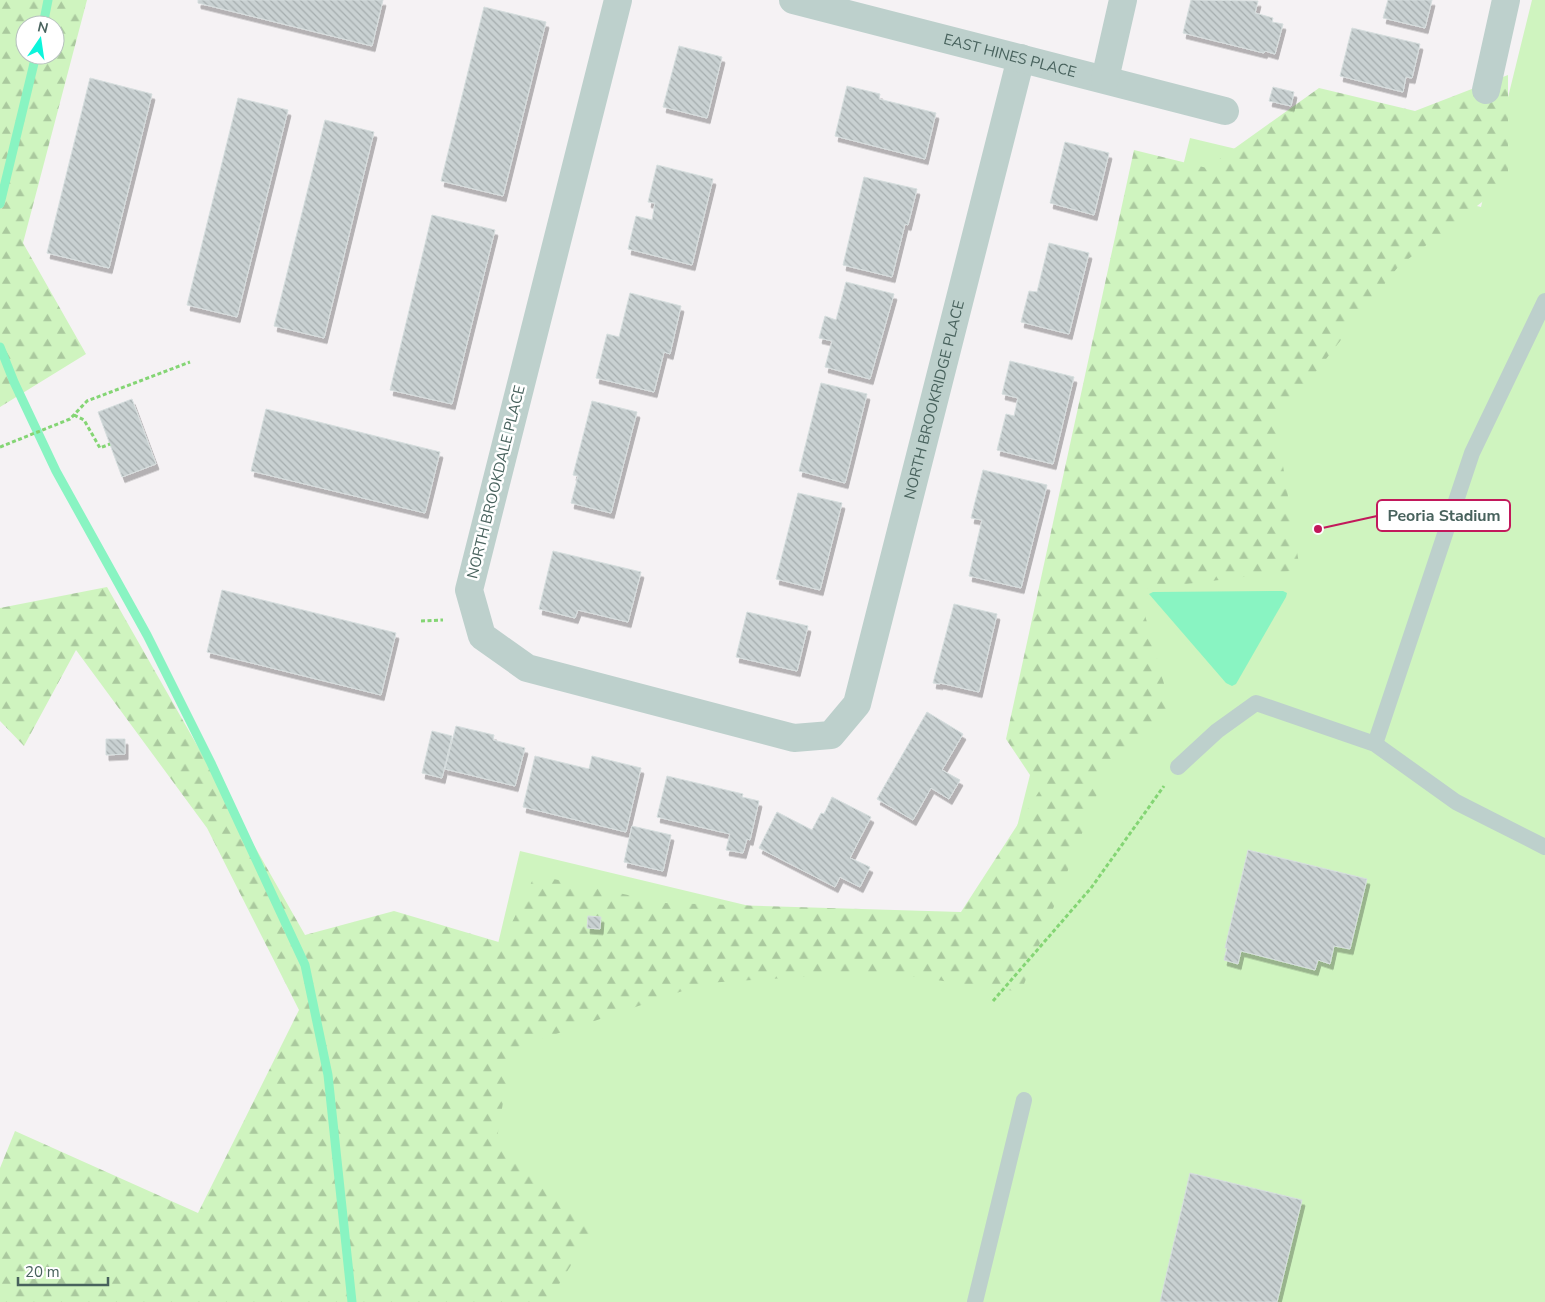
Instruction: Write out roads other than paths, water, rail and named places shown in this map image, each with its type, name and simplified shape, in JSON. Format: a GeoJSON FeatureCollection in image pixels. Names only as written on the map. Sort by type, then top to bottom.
{"type":"FeatureCollection","features":[{"type":"Feature","properties":{"kind":"street","name":"NORTH BROOKDALE PLACE"},"geometry":{"type":"LineString","coordinates":[[618,0],[469,590],[482,636],[527,668],[794,738],[830,735]]}},
{"type":"Feature","properties":{"kind":"street","name":"EAST HINES PLACE"},"geometry":{"type":"LineString","coordinates":[[793,0],[1225,112]]}},
{"type":"Feature","properties":{"kind":"street"},"geometry":{"type":"LineString","coordinates":[[1104,80],[1123,0]]}},
{"type":"Feature","properties":{"kind":"street"},"geometry":{"type":"LineString","coordinates":[[1486,90],[1506,0]]}},
{"type":"Feature","properties":{"kind":"street","name":"NORTH BROOKRIDGE PLACE"},"geometry":{"type":"LineString","coordinates":[[830,735],[857,704],[1021,58]]}},
{"type":"Feature","properties":{"kind":"lane"},"geometry":{"type":"LineString","coordinates":[[1375,744],[1472,453],[1545,301]]}},
{"type":"Feature","properties":{"kind":"lane"},"geometry":{"type":"LineString","coordinates":[[1178,767],[1217,731],[1256,703],[1375,744],[1456,802],[1545,847]]}},
{"type":"Feature","properties":{"kind":"lane"},"geometry":{"type":"LineString","coordinates":[[975,1302],[1024,1100]]}},
{"type":"Feature","properties":{"kind":"waterway"},"geometry":{"type":"LineString","coordinates":[[45,15],[48,0]]}},
{"type":"Feature","properties":{"kind":"waterway"},"geometry":{"type":"LineString","coordinates":[[0,204],[34,65]]}},
{"type":"Feature","properties":{"kind":"waterway"},"geometry":{"type":"LineString","coordinates":[[0,347],[14,382],[56,471],[147,635],[211,763],[305,965],[328,1075],[352,1302]]}},
{"type":"Feature","properties":{"kind":"place","name":"Peoria Stadium"},"geometry":{"type":"Point","coordinates":[1318,529]}}]}
